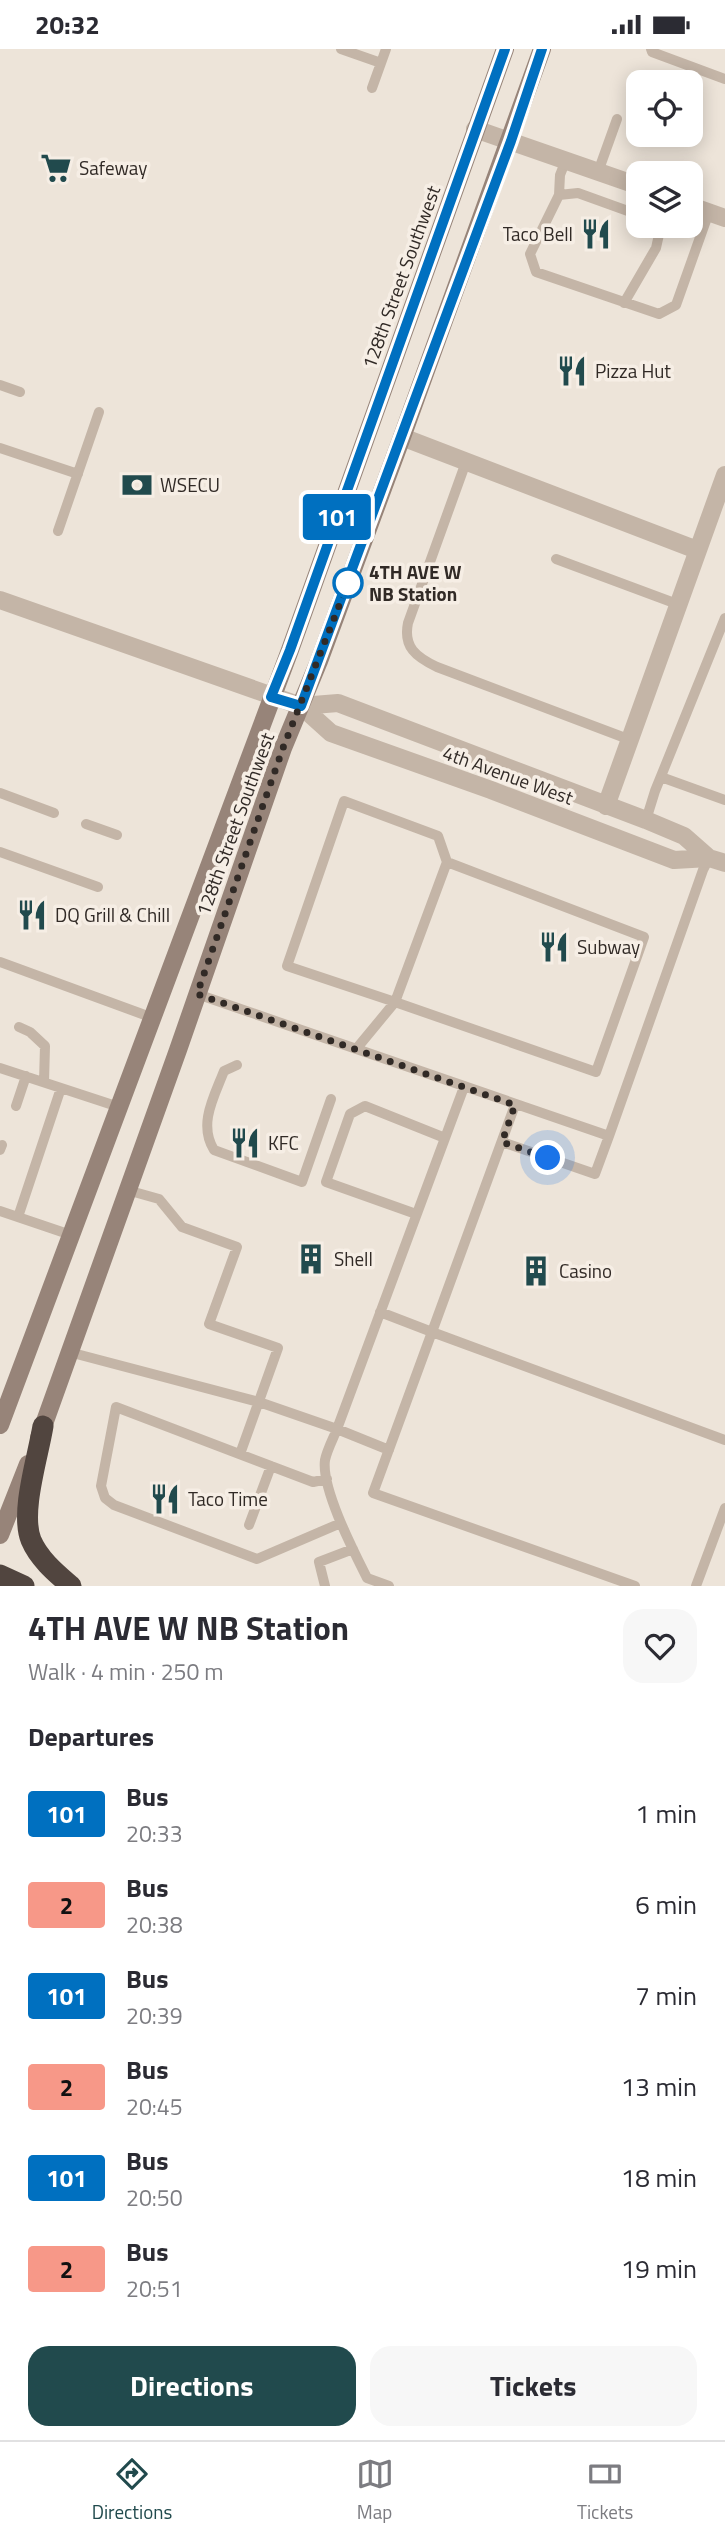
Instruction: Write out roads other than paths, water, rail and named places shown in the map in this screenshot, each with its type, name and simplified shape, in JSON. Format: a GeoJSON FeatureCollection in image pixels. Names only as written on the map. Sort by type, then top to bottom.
{"type":"FeatureCollection","features":[{"type":"Feature","properties":{"kind":"highway"},"geometry":{"type":"LineString","coordinates":[[43,1426],[27,1506],[30,1538],[41,1556],[71,1586]]}},
{"type":"Feature","properties":{"kind":"highway"},"geometry":{"type":"LineString","coordinates":[[0,1575],[24,1586]]}},
{"type":"Feature","properties":{"kind":"main road","name":"128th Street Southwest"},"geometry":{"type":"LineString","coordinates":[[0,1425],[290,650],[505,49]]}},
{"type":"Feature","properties":{"kind":"main road","name":"128th Street Southwest"},"geometry":{"type":"LineString","coordinates":[[0,1535],[43,1426],[283,748],[402,437],[542,49]]}},
{"type":"Feature","properties":{"kind":"street"},"geometry":{"type":"LineString","coordinates":[[475,129],[626,181]]}},
{"type":"Feature","properties":{"kind":"street"},"geometry":{"type":"LineString","coordinates":[[402,437],[697,550]]}},
{"type":"Feature","properties":{"kind":"street"},"geometry":{"type":"LineString","coordinates":[[606,806],[725,475]]}},
{"type":"Feature","properties":{"kind":"street","name":"4th Avenue West"},"geometry":{"type":"LineString","coordinates":[[0,600],[271,697],[301,706],[338,703],[646,820],[684,837],[717,860]]}},
{"type":"Feature","properties":{"kind":"street","name":"4th Avenue West"},"geometry":{"type":"LineString","coordinates":[[301,706],[331,733],[491,790],[674,860],[717,860]]}},
{"type":"Feature","properties":{"kind":"lane"},"geometry":{"type":"LineString","coordinates":[[341,49],[381,63]]}},
{"type":"Feature","properties":{"kind":"lane"},"geometry":{"type":"LineString","coordinates":[[372,88],[386,49]]}},
{"type":"Feature","properties":{"kind":"lane"},"geometry":{"type":"LineString","coordinates":[[651,49],[652,52],[725,79]]}},
{"type":"Feature","properties":{"kind":"lane"},"geometry":{"type":"LineString","coordinates":[[598,171],[617,119]]}},
{"type":"Feature","properties":{"kind":"lane"},"geometry":{"type":"LineString","coordinates":[[566,160],[560,175],[559,195],[530,254],[536,272],[624,303],[659,314],[676,305],[720,212]]}},
{"type":"Feature","properties":{"kind":"lane"},"geometry":{"type":"LineString","coordinates":[[559,195],[578,193],[626,210]]}},
{"type":"Feature","properties":{"kind":"lane"},"geometry":{"type":"LineString","coordinates":[[624,303],[656,248],[658,238]]}},
{"type":"Feature","properties":{"kind":"lane"},"geometry":{"type":"LineString","coordinates":[[0,385],[20,392]]}},
{"type":"Feature","properties":{"kind":"lane"},"geometry":{"type":"LineString","coordinates":[[58,531],[99,412]]}},
{"type":"Feature","properties":{"kind":"lane"},"geometry":{"type":"LineString","coordinates":[[0,449],[78,474]]}},
{"type":"Feature","properties":{"kind":"lane"},"geometry":{"type":"LineString","coordinates":[[466,462],[408,623],[406,633],[409,647],[415,655],[437,667],[628,739]]}},
{"type":"Feature","properties":{"kind":"lane"},"geometry":{"type":"LineString","coordinates":[[556,559],[677,604]]}},
{"type":"Feature","properties":{"kind":"lane"},"geometry":{"type":"LineString","coordinates":[[646,820],[660,777],[725,618]]}},
{"type":"Feature","properties":{"kind":"lane"},"geometry":{"type":"LineString","coordinates":[[660,777],[725,800]]}},
{"type":"Feature","properties":{"kind":"lane"},"geometry":{"type":"LineString","coordinates":[[0,793],[54,813]]}},
{"type":"Feature","properties":{"kind":"lane"},"geometry":{"type":"LineString","coordinates":[[357,1048],[395,1002],[447,862],[438,836],[344,801],[287,965],[395,1002],[596,1072],[644,937],[447,862]]}},
{"type":"Feature","properties":{"kind":"lane"},"geometry":{"type":"LineString","coordinates":[[86,824],[117,835]]}},
{"type":"Feature","properties":{"kind":"lane"},"geometry":{"type":"LineString","coordinates":[[0,852],[98,887]]}},
{"type":"Feature","properties":{"kind":"lane"},"geometry":{"type":"LineString","coordinates":[[502,1142],[595,1174],[703,870],[717,860]]}},
{"type":"Feature","properties":{"kind":"lane"},"geometry":{"type":"LineString","coordinates":[[0,962],[153,1018]]}},
{"type":"Feature","properties":{"kind":"lane"},"geometry":{"type":"LineString","coordinates":[[197,994],[609,1136]]}},
{"type":"Feature","properties":{"kind":"lane"},"geometry":{"type":"LineString","coordinates":[[19,1027],[30,1032],[45,1047],[44,1082]]}},
{"type":"Feature","properties":{"kind":"lane"},"geometry":{"type":"LineString","coordinates":[[237,1065],[224,1071],[206,1118],[207,1139],[214,1150],[302,1182],[331,1099]]}},
{"type":"Feature","properties":{"kind":"lane"},"geometry":{"type":"LineString","coordinates":[[0,1067],[119,1107]]}},
{"type":"Feature","properties":{"kind":"lane"},"geometry":{"type":"LineString","coordinates":[[16,1106],[26,1076]]}},
{"type":"Feature","properties":{"kind":"lane"},"geometry":{"type":"LineString","coordinates":[[386,1586],[367,1578],[341,1523],[327,1479],[325,1461],[464,1087]]}},
{"type":"Feature","properties":{"kind":"lane"},"geometry":{"type":"LineString","coordinates":[[18,1217],[61,1088]]}},
{"type":"Feature","properties":{"kind":"lane"},"geometry":{"type":"LineString","coordinates":[[515,1105],[373,1493],[635,1586]]}},
{"type":"Feature","properties":{"kind":"lane"},"geometry":{"type":"LineString","coordinates":[[416,1214],[326,1182],[350,1114],[365,1106],[445,1137]]}},
{"type":"Feature","properties":{"kind":"lane"},"geometry":{"type":"LineString","coordinates":[[127,1190],[159,1199],[182,1227],[237,1247],[209,1324],[278,1348],[240,1454]]}},
{"type":"Feature","properties":{"kind":"lane"},"geometry":{"type":"LineString","coordinates":[[0,1211],[71,1235]]}},
{"type":"Feature","properties":{"kind":"lane"},"geometry":{"type":"LineString","coordinates":[[380,1312],[725,1440]]}},
{"type":"Feature","properties":{"kind":"lane"},"geometry":{"type":"LineString","coordinates":[[69,1352],[259,1402],[389,1450]]}},
{"type":"Feature","properties":{"kind":"lane"},"geometry":{"type":"LineString","coordinates":[[327,1479],[313,1482],[116,1407],[102,1486],[105,1499],[114,1506],[257,1559],[341,1523]]}},
{"type":"Feature","properties":{"kind":"lane"},"geometry":{"type":"LineString","coordinates":[[249,1525],[271,1466]]}},
{"type":"Feature","properties":{"kind":"lane"},"geometry":{"type":"LineString","coordinates":[[696,1586],[725,1508]]}},
{"type":"Feature","properties":{"kind":"lane"},"geometry":{"type":"LineString","coordinates":[[325,1586],[319,1562],[353,1549]]}},
{"type":"Feature","properties":{"kind":"place","name":"Safeway"},"geometry":{"type":"Point","coordinates":[56,168]}},
{"type":"Feature","properties":{"kind":"place","name":"Taco Bell"},"geometry":{"type":"Point","coordinates":[596,234]}},
{"type":"Feature","properties":{"kind":"place","name":"Pizza Hut"},"geometry":{"type":"Point","coordinates":[572,371]}},
{"type":"Feature","properties":{"kind":"place","name":"WSECU"},"geometry":{"type":"Point","coordinates":[137,485]}},
{"type":"Feature","properties":{"kind":"place","name":"4TH AVE W NB Station"},"geometry":{"type":"Point","coordinates":[348,583]}},
{"type":"Feature","properties":{"kind":"place","name":"DQ Grill & Chill"},"geometry":{"type":"Point","coordinates":[32,915]}},
{"type":"Feature","properties":{"kind":"place","name":"Subway"},"geometry":{"type":"Point","coordinates":[554,947]}},
{"type":"Feature","properties":{"kind":"place","name":"KFC"},"geometry":{"type":"Point","coordinates":[245,1143]}},
{"type":"Feature","properties":{"kind":"place","name":"Shell"},"geometry":{"type":"Point","coordinates":[311,1259]}},
{"type":"Feature","properties":{"kind":"place","name":"Casino"},"geometry":{"type":"Point","coordinates":[536,1271]}},
{"type":"Feature","properties":{"kind":"place","name":"Taco Time"},"geometry":{"type":"Point","coordinates":[165,1499]}}]}
